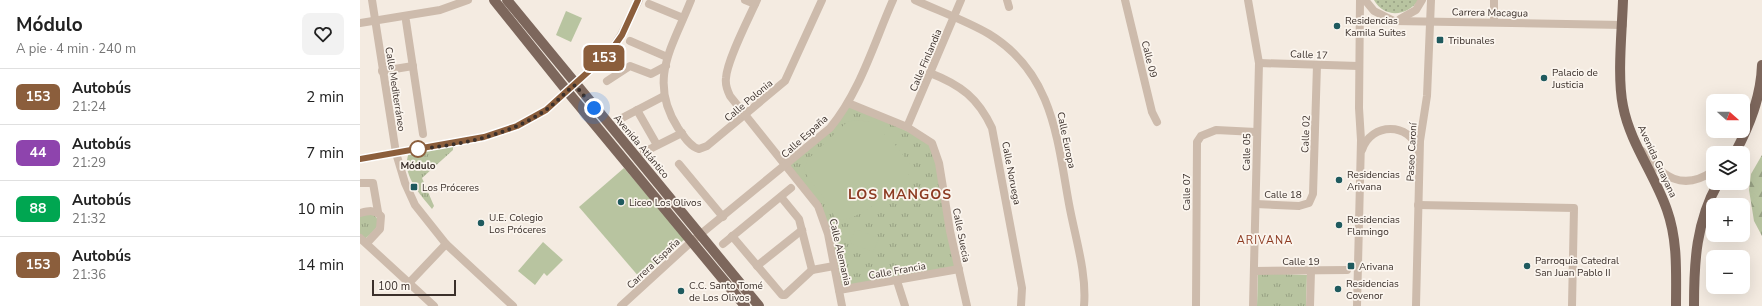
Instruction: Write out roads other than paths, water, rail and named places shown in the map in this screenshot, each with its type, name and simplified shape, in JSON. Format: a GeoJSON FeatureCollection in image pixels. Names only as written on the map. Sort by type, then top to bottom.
{"type":"FeatureCollection","features":[{"type":"Feature","properties":{"kind":"main road"},"geometry":{"type":"LineString","coordinates":[[494,0],[567,91],[745,306]]}},
{"type":"Feature","properties":{"kind":"main road","name":"Avenida Atlántico"},"geometry":{"type":"LineString","coordinates":[[507,0],[575,85],[759,306]]}},
{"type":"Feature","properties":{"kind":"main road","name":"Avenida Guayana"},"geometry":{"type":"LineString","coordinates":[[1623,0],[1621,79],[1623,106],[1627,122],[1661,194],[1672,226],[1676,254],[1676,306]]}},
{"type":"Feature","properties":{"kind":"main road"},"geometry":{"type":"LineString","coordinates":[[1750,120],[1760,87],[1762,65]]}},
{"type":"Feature","properties":{"kind":"main road"},"geometry":{"type":"LineString","coordinates":[[1694,306],[1694,276],[1699,232],[1706,207],[1714,190]]}},
{"type":"Feature","properties":{"kind":"street","name":"Calle Mediterráneo"},"geometry":{"type":"LineString","coordinates":[[372,0],[396,153],[405,183],[415,205],[446,244],[513,306]]}},
{"type":"Feature","properties":{"kind":"street"},"geometry":{"type":"LineString","coordinates":[[360,23],[440,10],[468,0]]}},
{"type":"Feature","properties":{"kind":"street"},"geometry":{"type":"LineString","coordinates":[[360,159],[484,137],[517,126],[546,110],[610,52],[622,35],[638,0]]}},
{"type":"Feature","properties":{"kind":"street"},"geometry":{"type":"LineString","coordinates":[[644,152],[682,133],[670,114],[664,96],[666,61],[691,0]]}},
{"type":"Feature","properties":{"kind":"street"},"geometry":{"type":"LineString","coordinates":[[745,0],[756,2]]}},
{"type":"Feature","properties":{"kind":"street","name":"Calle Polonia"},"geometry":{"type":"LineString","coordinates":[[682,133],[690,143],[699,149],[707,146],[785,81],[822,0]]}},
{"type":"Feature","properties":{"kind":"street","name":"Calle España"},"geometry":{"type":"LineString","coordinates":[[700,235],[830,128],[848,103],[893,0]]}},
{"type":"Feature","properties":{"kind":"street","name":"Calle Europa"},"geometry":{"type":"LineString","coordinates":[[915,0],[989,34],[1016,55],[1037,82],[1048,103],[1054,121],[1083,278],[1084,306]]}},
{"type":"Feature","properties":{"kind":"street","name":"Calle Finlandia"},"geometry":{"type":"LineString","coordinates":[[907,127],[961,0]]}},
{"type":"Feature","properties":{"kind":"street","name":"Calle 09"},"geometry":{"type":"LineString","coordinates":[[1125,0],[1152,112],[1157,122]]}},
{"type":"Feature","properties":{"kind":"street","name":"Calle 05"},"geometry":{"type":"LineString","coordinates":[[1248,0],[1259,63],[1256,132],[1256,204],[1253,306]]}},
{"type":"Feature","properties":{"kind":"street"},"geometry":{"type":"LineString","coordinates":[[1357,306],[1361,153],[1359,66],[1360,0]]}},
{"type":"Feature","properties":{"kind":"street","name":"Carrera Macagua"},"geometry":{"type":"LineString","coordinates":[[1365,0],[1374,11],[1394,21],[1623,25]]}},
{"type":"Feature","properties":{"kind":"street"},"geometry":{"type":"LineString","coordinates":[[1394,21],[1410,14],[1422,0]]}},
{"type":"Feature","properties":{"kind":"street","name":"Paseo Caroní"},"geometry":{"type":"LineString","coordinates":[[1416,306],[1419,157],[1421,127],[1427,96],[1431,0]]}},
{"type":"Feature","properties":{"kind":"street"},"geometry":{"type":"LineString","coordinates":[[1494,0],[1494,22]]}},
{"type":"Feature","properties":{"kind":"street","name":"Calle Alemania"},"geometry":{"type":"LineString","coordinates":[[756,2],[726,77],[726,87],[730,96],[818,206],[828,234],[842,306]]}},
{"type":"Feature","properties":{"kind":"street"},"geometry":{"type":"LineString","coordinates":[[650,4],[683,18]]}},
{"type":"Feature","properties":{"kind":"street"},"geometry":{"type":"LineString","coordinates":[[406,21],[423,134]]}},
{"type":"Feature","properties":{"kind":"street"},"geometry":{"type":"LineString","coordinates":[[630,41],[666,61]]}},
{"type":"Feature","properties":{"kind":"street"},"geometry":{"type":"LineString","coordinates":[[607,81],[630,66],[651,74],[666,61]]}},
{"type":"Feature","properties":{"kind":"street","name":"Calle 17"},"geometry":{"type":"LineString","coordinates":[[1259,63],[1359,66]]}},
{"type":"Feature","properties":{"kind":"street","name":"Calle 02"},"geometry":{"type":"LineString","coordinates":[[1310,203],[1313,194],[1317,65]]}},
{"type":"Feature","properties":{"kind":"street"},"geometry":{"type":"LineString","coordinates":[[383,73],[413,68]]}},
{"type":"Feature","properties":{"kind":"street","name":"Calle Noruega"},"geometry":{"type":"LineString","coordinates":[[930,73],[950,81],[974,99],[984,112],[992,128],[1022,288],[1021,306]]}},
{"type":"Feature","properties":{"kind":"street"},"geometry":{"type":"LineString","coordinates":[[622,118],[664,96]]}},
{"type":"Feature","properties":{"kind":"street","name":"Calle Suecia"},"geometry":{"type":"LineString","coordinates":[[848,103],[907,127],[925,137],[932,143],[936,151],[959,269],[968,306]]}},
{"type":"Feature","properties":{"kind":"street"},"geometry":{"type":"LineString","coordinates":[[637,110],[657,145]]}},
{"type":"Feature","properties":{"kind":"street"},"geometry":{"type":"LineString","coordinates":[[1361,153],[1369,137],[1379,131],[1389,128],[1401,130],[1410,136],[1416,144],[1419,157]]}},
{"type":"Feature","properties":{"kind":"street","name":"Calle 07"},"geometry":{"type":"LineString","coordinates":[[1196,306],[1197,142],[1201,136],[1207,132],[1216,130],[1256,132]]}},
{"type":"Feature","properties":{"kind":"street"},"geometry":{"type":"LineString","coordinates":[[1736,146],[1742,138]]}},
{"type":"Feature","properties":{"kind":"street"},"geometry":{"type":"LineString","coordinates":[[1638,146],[1659,169],[1680,181],[1697,180],[1706,175]]}},
{"type":"Feature","properties":{"kind":"street"},"geometry":{"type":"LineString","coordinates":[[679,164],[723,217]]}},
{"type":"Feature","properties":{"kind":"street"},"geometry":{"type":"LineString","coordinates":[[360,183],[373,183],[378,212],[381,216],[380,230],[364,241],[434,306]]}},
{"type":"Feature","properties":{"kind":"street"},"geometry":{"type":"LineString","coordinates":[[723,244],[791,188]]}},
{"type":"Feature","properties":{"kind":"street"},"geometry":{"type":"LineString","coordinates":[[781,197],[799,219],[812,270]]}},
{"type":"Feature","properties":{"kind":"street","name":"Calle 18"},"geometry":{"type":"LineString","coordinates":[[1256,204],[1299,206],[1310,203]]}},
{"type":"Feature","properties":{"kind":"street"},"geometry":{"type":"LineString","coordinates":[[1418,205],[1574,208],[1572,306]]}},
{"type":"Feature","properties":{"kind":"street"},"geometry":{"type":"LineString","coordinates":[[360,213],[371,211],[378,212]]}},
{"type":"Feature","properties":{"kind":"street"},"geometry":{"type":"LineString","coordinates":[[757,266],[802,230]]}},
{"type":"Feature","properties":{"kind":"street","name":"Carrera España"},"geometry":{"type":"LineString","coordinates":[[621,306],[700,235]]}},
{"type":"Feature","properties":{"kind":"street"},"geometry":{"type":"LineString","coordinates":[[732,236],[780,294],[785,295],[812,270],[834,266]]}},
{"type":"Feature","properties":{"kind":"street"},"geometry":{"type":"LineString","coordinates":[[409,283],[446,244]]}},
{"type":"Feature","properties":{"kind":"street","name":"Calle Francia"},"geometry":{"type":"LineString","coordinates":[[839,290],[959,269]]}},
{"type":"Feature","properties":{"kind":"street","name":"Calle 19"},"geometry":{"type":"LineString","coordinates":[[1254,271],[1347,270]]}},
{"type":"Feature","properties":{"kind":"street"},"geometry":{"type":"LineString","coordinates":[[1310,306],[1311,271]]}},
{"type":"Feature","properties":{"kind":"street"},"geometry":{"type":"LineString","coordinates":[[897,281],[905,306]]}},
{"type":"Feature","properties":{"kind":"place","name":"Residencias Kamila Suites"},"geometry":{"type":"Point","coordinates":[1337,26]}},
{"type":"Feature","properties":{"kind":"place","name":"Tribunales"},"geometry":{"type":"Point","coordinates":[1440,40]}},
{"type":"Feature","properties":{"kind":"place","name":"Palacio de Justicia"},"geometry":{"type":"Point","coordinates":[1544,78]}},
{"type":"Feature","properties":{"kind":"place","name":"Módulo"},"geometry":{"type":"Point","coordinates":[418,149]}},
{"type":"Feature","properties":{"kind":"place","name":"Residencias Arivana"},"geometry":{"type":"Point","coordinates":[1339,180]}},
{"type":"Feature","properties":{"kind":"place","name":"Los Próceres"},"geometry":{"type":"Point","coordinates":[414,187]}},
{"type":"Feature","properties":{"kind":"place","name":"Liceo Los Olivos"},"geometry":{"type":"Point","coordinates":[621,202]}},
{"type":"Feature","properties":{"kind":"place","name":"U.E. Colegio Los Próceres"},"geometry":{"type":"Point","coordinates":[481,223]}},
{"type":"Feature","properties":{"kind":"place","name":"Residencias Flamingo"},"geometry":{"type":"Point","coordinates":[1339,225]}},
{"type":"Feature","properties":{"kind":"place","name":"Arivana"},"geometry":{"type":"Point","coordinates":[1351,266]}},
{"type":"Feature","properties":{"kind":"place","name":"Parroquia Catedral San Juan Pablo II"},"geometry":{"type":"Point","coordinates":[1527,266]}},
{"type":"Feature","properties":{"kind":"place","name":"Residencias Covenor"},"geometry":{"type":"Point","coordinates":[1338,289]}},
{"type":"Feature","properties":{"kind":"place","name":"C.C. Santo Tomé de Los Olivos"},"geometry":{"type":"Point","coordinates":[681,291]}},
{"type":"Feature","properties":{"kind":"district","name":"LOS MANGOS"},"geometry":{"type":"Point","coordinates":[900,194]}},
{"type":"Feature","properties":{"kind":"district","name":"ARIVANA"},"geometry":{"type":"Point","coordinates":[1265,240]}}]}
